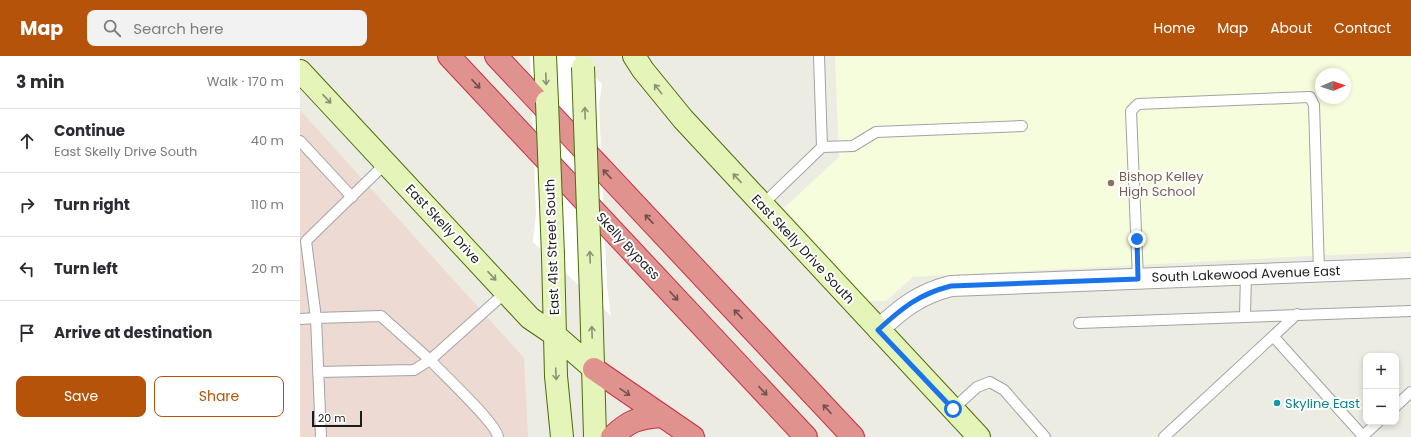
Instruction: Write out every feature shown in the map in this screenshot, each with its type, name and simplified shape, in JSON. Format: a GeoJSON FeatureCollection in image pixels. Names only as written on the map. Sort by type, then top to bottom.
{"type":"FeatureCollection","features":[{"type":"Feature","properties":{"kind":"highway","name":"Skelly Bypass"},"geometry":{"type":"LineString","coordinates":[[449,56],[806,437]]}},
{"type":"Feature","properties":{"kind":"highway"},"geometry":{"type":"LineString","coordinates":[[496,56],[853,437]]}},
{"type":"Feature","properties":{"kind":"highway"},"geometry":{"type":"LineString","coordinates":[[594,369],[692,437]]}},
{"type":"Feature","properties":{"kind":"highway"},"geometry":{"type":"LineString","coordinates":[[612,437],[622,427],[632,421],[642,417],[661,416]]}},
{"type":"Feature","properties":{"kind":"main road","name":"East 41st Street South"},"geometry":{"type":"LineString","coordinates":[[545,56],[556,376],[562,437]]}},
{"type":"Feature","properties":{"kind":"main road","name":"East Skelly Drive South"},"geometry":{"type":"LineString","coordinates":[[634,56],[643,70],[683,119],[979,437]]}},
{"type":"Feature","properties":{"kind":"main road"},"geometry":{"type":"LineString","coordinates":[[583,62],[595,437]]}},
{"type":"Feature","properties":{"kind":"main road","name":"East Skelly Drive"},"geometry":{"type":"LineString","coordinates":[[300,71],[530,318],[555,335],[594,369]]}},
{"type":"Feature","properties":{"kind":"street","name":"South Lakewood Avenue East"},"geometry":{"type":"LineString","coordinates":[[878,330],[901,309],[933,290],[951,286],[1411,268]]}},
{"type":"Feature","properties":{"kind":"lane"},"geometry":{"type":"LineString","coordinates":[[819,56],[822,147]]}},
{"type":"Feature","properties":{"kind":"lane"},"geometry":{"type":"LineString","coordinates":[[1138,279],[1131,111],[1138,104],[1310,96],[1314,105],[1319,271]]}},
{"type":"Feature","properties":{"kind":"lane"},"geometry":{"type":"LineString","coordinates":[[762,204],[822,147],[852,146],[876,132],[1022,126]]}},
{"type":"Feature","properties":{"kind":"lane"},"geometry":{"type":"LineString","coordinates":[[300,141],[352,198]]}},
{"type":"Feature","properties":{"kind":"lane"},"geometry":{"type":"LineString","coordinates":[[321,437],[316,318],[303,243],[352,198],[386,163]]}},
{"type":"Feature","properties":{"kind":"lane"},"geometry":{"type":"LineString","coordinates":[[1245,316],[1246,274]]}},
{"type":"Feature","properties":{"kind":"lane"},"geometry":{"type":"LineString","coordinates":[[318,372],[414,370],[430,360],[506,292]]}},
{"type":"Feature","properties":{"kind":"lane"},"geometry":{"type":"LineString","coordinates":[[1079,323],[1411,311]]}},
{"type":"Feature","properties":{"kind":"lane"},"geometry":{"type":"LineString","coordinates":[[1164,437],[1297,314]]}},
{"type":"Feature","properties":{"kind":"lane"},"geometry":{"type":"LineString","coordinates":[[300,319],[381,316],[430,360],[483,415],[498,433],[498,437]]}},
{"type":"Feature","properties":{"kind":"lane"},"geometry":{"type":"LineString","coordinates":[[1273,336],[1362,436],[1375,425]]}},
{"type":"Feature","properties":{"kind":"lane"},"geometry":{"type":"LineString","coordinates":[[953,409],[977,387],[990,382],[1004,390],[1045,437]]}},
{"type":"Feature","properties":{"kind":"lane"},"geometry":{"type":"LineString","coordinates":[[1399,403],[1411,392]]}},
{"type":"Feature","properties":{"kind":"shaded area","name":"Bishop Kelley High School"},"geometry":{"type":"Polygon","coordinates":[[[835,56],[1411,56],[1411,252],[913,277],[886,301],[868,301],[784,208],[839,157],[835,56]]]}},
{"type":"Feature","properties":{"kind":"shaded area"},"geometry":{"type":"Polygon","coordinates":[[[300,110],[524,358],[528,437],[300,437],[300,110]]]}},
{"type":"Feature","properties":{"kind":"pier"},"geometry":{"type":"Polygon","coordinates":[[[530,56],[574,56],[602,84],[599,105],[607,287],[611,316],[533,242],[536,214],[530,56]]]}},
{"type":"Feature","properties":{"kind":"place","name":"Bishop Kelley High School"},"geometry":{"type":"Point","coordinates":[1111,183]}},
{"type":"Feature","properties":{"kind":"place","name":"Skyline East"},"geometry":{"type":"Point","coordinates":[1277,403]}},
{"type":"Feature","properties":{"kind":"route"},"geometry":{"type":"LineString","coordinates":[[953,409],[878,330],[901,309],[933,290],[951,286],[1138,279],[1137,239]]}}]}
